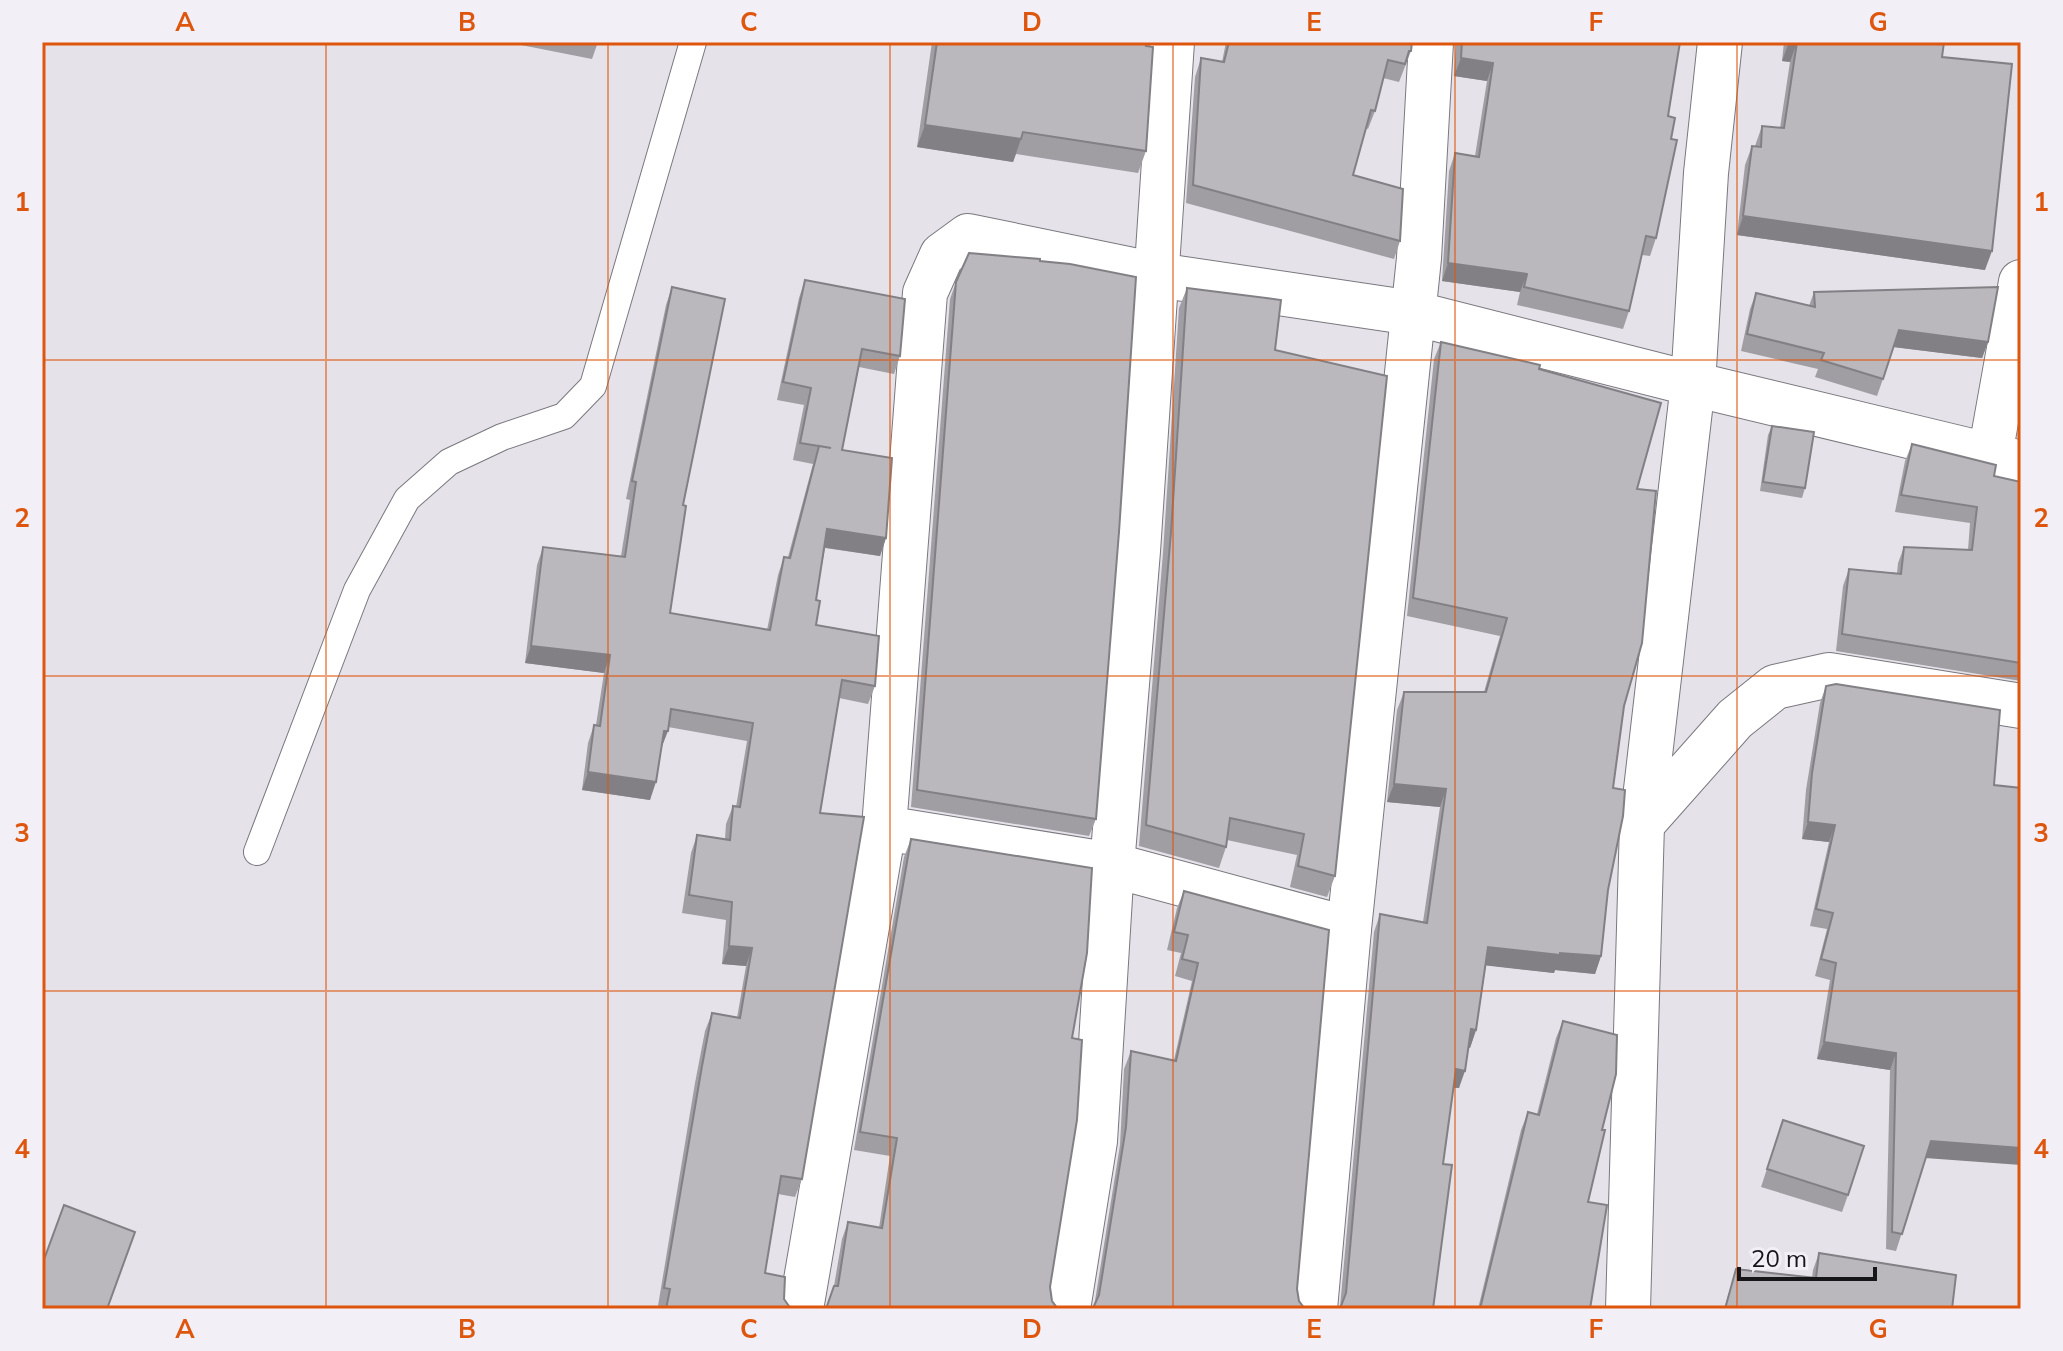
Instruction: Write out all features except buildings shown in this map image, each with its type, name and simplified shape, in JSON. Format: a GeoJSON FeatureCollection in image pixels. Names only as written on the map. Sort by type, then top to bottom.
{"type":"FeatureCollection","features":[{"type":"Feature","properties":{"kind":"street"},"geometry":{"type":"LineString","coordinates":[[1068,1309],[1095,1141],[1172,42]]}},
{"type":"Feature","properties":{"kind":"street"},"geometry":{"type":"LineString","coordinates":[[1315,1309],[1349,929],[1413,313],[1431,42]]}},
{"type":"Feature","properties":{"kind":"street"},"geometry":{"type":"LineString","coordinates":[[1628,1309],[1642,824],[1693,384],[1706,173],[1720,42]]}},
{"type":"Feature","properties":{"kind":"street"},"geometry":{"type":"LineString","coordinates":[[801,1309],[884,828],[925,293],[942,255],[968,236],[1157,275],[1413,313],[2005,459],[2021,282]]}},
{"type":"Feature","properties":{"kind":"street"},"geometry":{"type":"LineString","coordinates":[[1642,824],[1735,719],[1775,687],[1829,675],[2021,706]]}},
{"type":"Feature","properties":{"kind":"street"},"geometry":{"type":"LineString","coordinates":[[884,828],[1112,865],[1349,929]]}},
{"type":"Feature","properties":{"kind":"lane"},"geometry":{"type":"LineString","coordinates":[[257,852],[357,590],[407,499],[449,462],[502,437],[564,416],[593,386],[693,42]]}}]}
